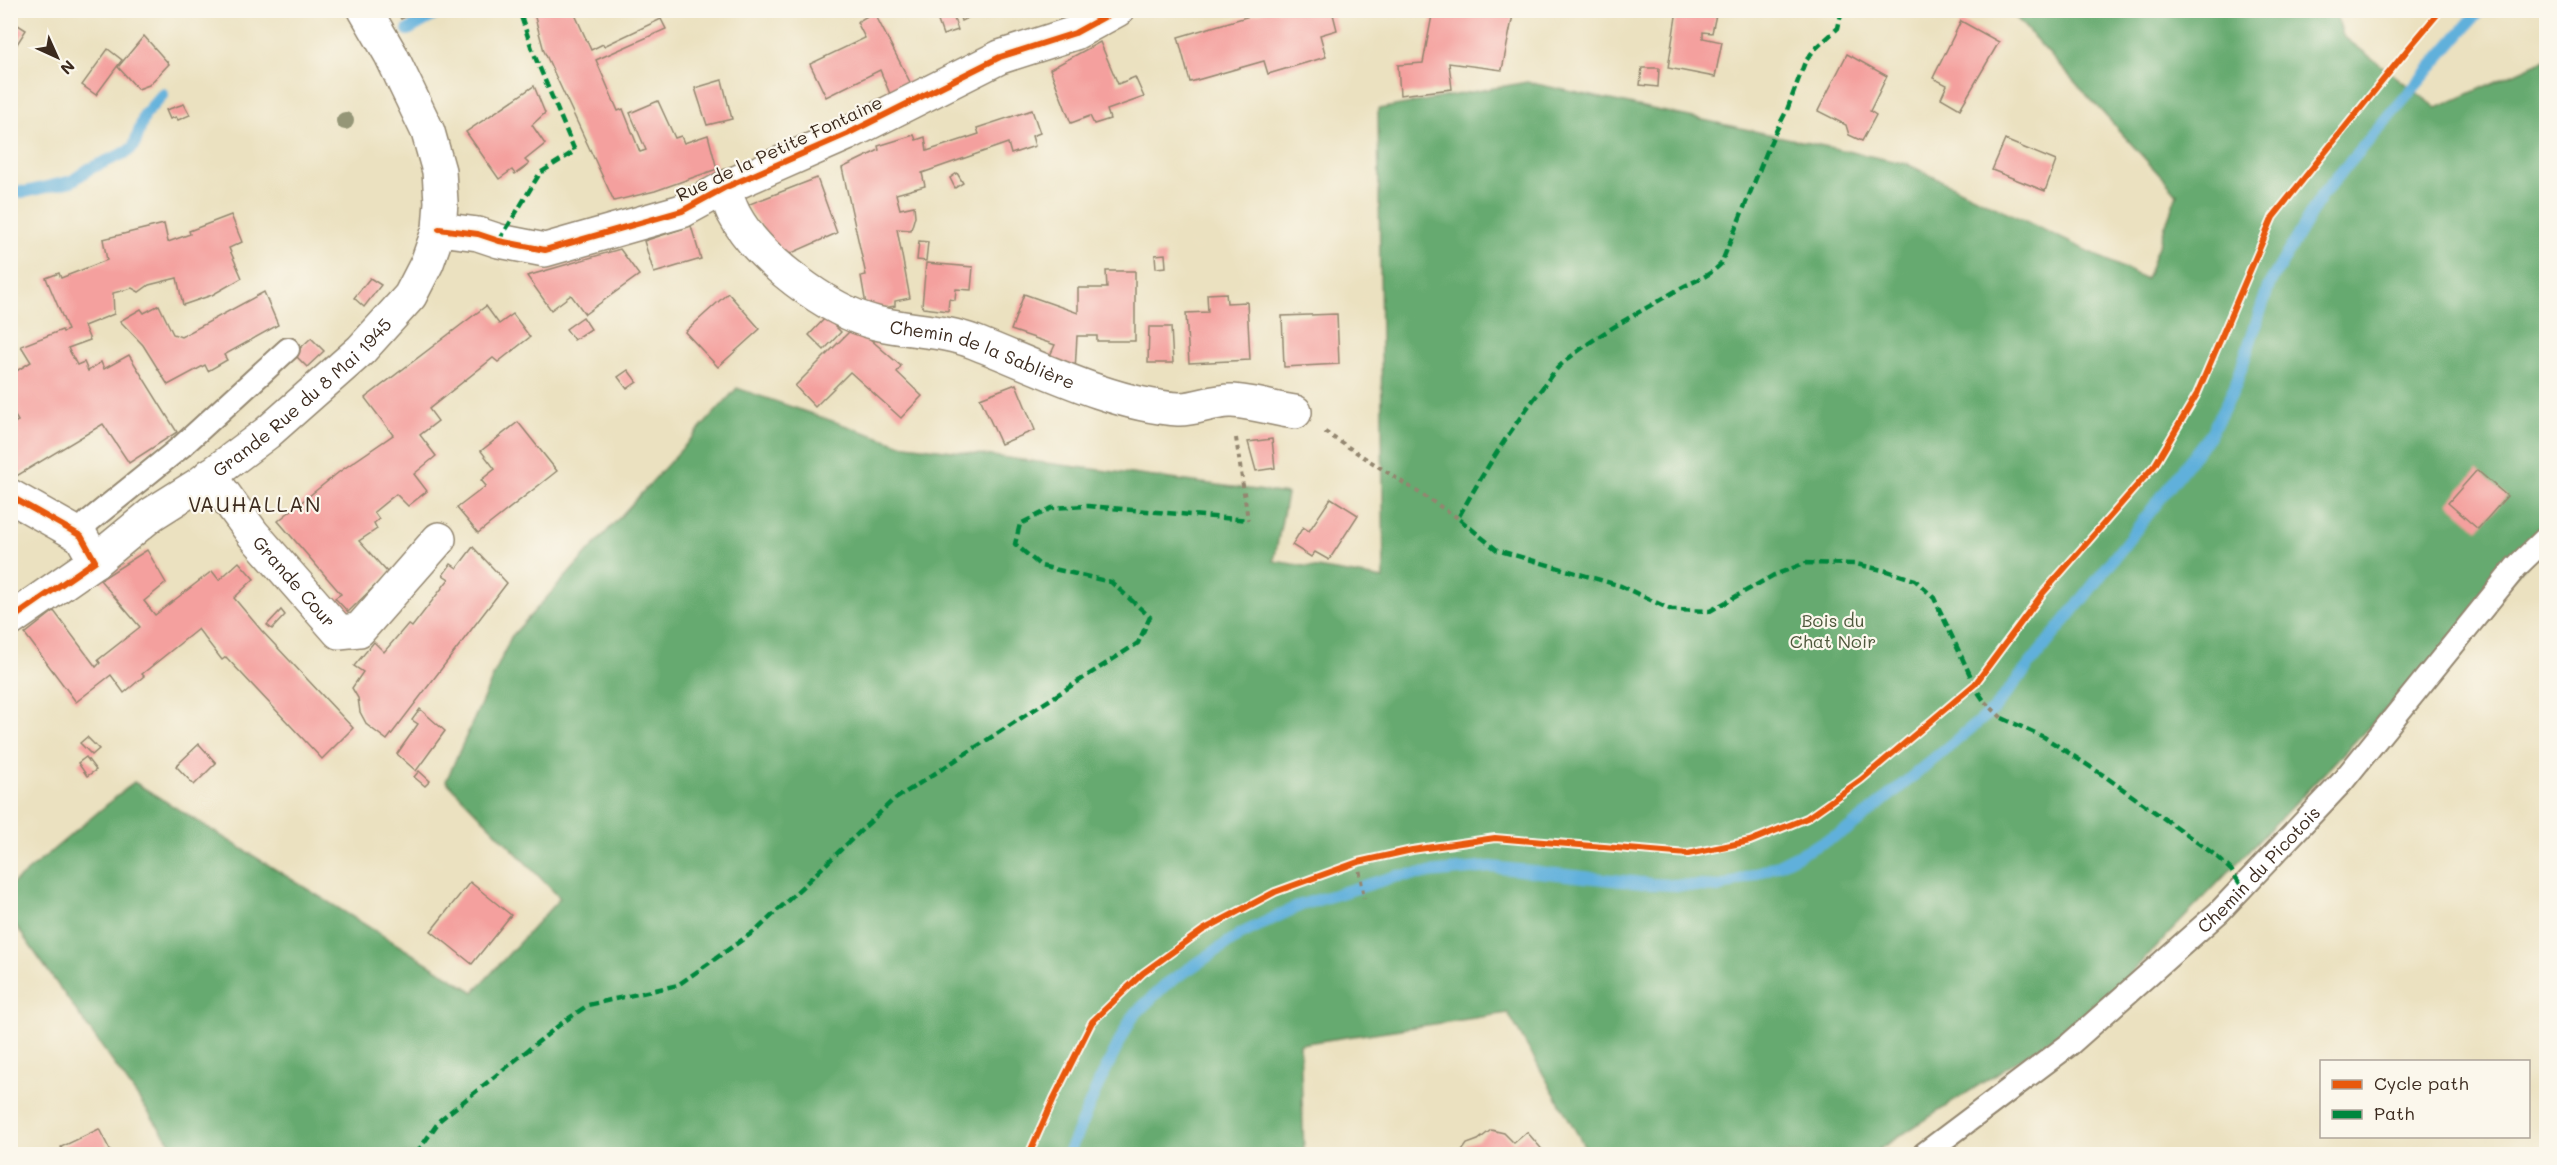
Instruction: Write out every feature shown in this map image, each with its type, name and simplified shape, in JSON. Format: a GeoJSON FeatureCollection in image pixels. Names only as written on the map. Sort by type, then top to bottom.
{"type":"FeatureCollection","features":[{"type":"Feature","properties":{"kind":"street","name":"Grande Rue du 8 Mai 1945"},"geometry":{"type":"LineString","coordinates":[[10,620],[88,548],[180,498],[267,433],[361,350],[410,296],[427,263],[439,229],[441,202],[439,171],[428,132],[391,55],[365,10]]}},
{"type":"Feature","properties":{"kind":"street","name":"Rue de la Petite Fontaine"},"geometry":{"type":"LineString","coordinates":[[439,229],[478,234],[499,241],[545,250],[682,211],[724,188],[847,134],[1000,57],[1075,33],[1117,10]]}},
{"type":"Feature","properties":{"kind":"street","name":"Chemin de la Sablière"},"geometry":{"type":"LineString","coordinates":[[724,188],[734,215],[755,243],[779,267],[819,296],[851,314],[876,323],[925,329],[970,340],[1098,390],[1136,402],[1179,409],[1231,401],[1294,412]]}},
{"type":"Feature","properties":{"kind":"street","name":"Grande Cour"},"geometry":{"type":"LineString","coordinates":[[210,475],[253,534],[339,632],[359,630],[439,539]]}},
{"type":"Feature","properties":{"kind":"street"},"geometry":{"type":"LineString","coordinates":[[10,496],[88,548]]}},
{"type":"Feature","properties":{"kind":"lane"},"geometry":{"type":"LineString","coordinates":[[88,548],[88,522],[182,446],[288,349]]}},
{"type":"Feature","properties":{"kind":"lane","name":"Chemin du Picotois"},"geometry":{"type":"LineString","coordinates":[[1924,1155],[2070,1044],[2219,912],[2342,782],[2516,567],[2547,538]]}},
{"type":"Feature","properties":{"kind":"path"},"geometry":{"type":"LineString","coordinates":[[1231,401],[1248,520]]}},
{"type":"Feature","properties":{"kind":"path"},"geometry":{"type":"LineString","coordinates":[[1294,412],[1458,518]]}},
{"type":"Feature","properties":{"kind":"path"},"geometry":{"type":"LineString","coordinates":[[1985,702],[2002,718]]}},
{"type":"Feature","properties":{"kind":"path"},"geometry":{"type":"LineString","coordinates":[[1348,866],[1369,859]]}},
{"type":"Feature","properties":{"kind":"path"},"geometry":{"type":"LineString","coordinates":[[1358,862],[1364,898]]}},
{"type":"Feature","properties":{"kind":"green space","name":"Bois du Chat Noir"},"geometry":{"type":"Polygon","coordinates":[[[2010,11],[2335,11],[2343,36],[2437,108],[2546,59],[2546,544],[2094,1011],[1872,1154],[1589,1154],[1508,1013],[1300,1044],[1304,1154],[178,1154],[11,919],[10,886],[134,782],[474,992],[560,898],[446,781],[511,637],[737,388],[899,444],[1287,494],[1274,561],[1384,579],[1378,109],[1527,82],[1907,164],[2146,279],[2177,194],[2010,11]]]}},
{"type":"Feature","properties":{"kind":"building"},"geometry":{"type":"Polygon","coordinates":[[[396,10],[420,10],[401,19],[396,10]]]}},
{"type":"Feature","properties":{"kind":"building"},"geometry":{"type":"Polygon","coordinates":[[[533,10],[573,10],[591,50],[661,19],[666,29],[596,60],[618,111],[623,109],[640,152],[646,150],[630,113],[658,101],[675,138],[681,136],[684,143],[708,135],[717,169],[655,191],[614,201],[544,51],[533,10]]]}},
{"type":"Feature","properties":{"kind":"building"},"geometry":{"type":"Polygon","coordinates":[[[934,10],[951,10],[958,30],[943,35],[934,10]]]}},
{"type":"Feature","properties":{"kind":"building"},"geometry":{"type":"Polygon","coordinates":[[[958,10],[985,10],[961,21],[958,10]]]}},
{"type":"Feature","properties":{"kind":"building"},"geometry":{"type":"Polygon","coordinates":[[[1270,10],[1332,10],[1337,30],[1320,35],[1326,57],[1268,74],[1264,61],[1190,82],[1178,37],[1270,10]]]}},
{"type":"Feature","properties":{"kind":"building"},"geometry":{"type":"Polygon","coordinates":[[[1433,10],[1514,10],[1502,70],[1449,63],[1452,89],[1400,95],[1398,65],[1423,63],[1433,10]]]}},
{"type":"Feature","properties":{"kind":"building"},"geometry":{"type":"Polygon","coordinates":[[[1677,10],[1717,10],[1712,33],[1703,32],[1703,38],[1722,42],[1715,77],[1668,68],[1677,10]]]}},
{"type":"Feature","properties":{"kind":"building"},"geometry":{"type":"Polygon","coordinates":[[[874,12],[911,84],[890,94],[880,70],[826,97],[810,64],[865,38],[857,22],[874,12]]]}},
{"type":"Feature","properties":{"kind":"building"},"geometry":{"type":"Polygon","coordinates":[[[10,20],[26,30],[10,55],[10,20]]]}},
{"type":"Feature","properties":{"kind":"building"},"geometry":{"type":"Polygon","coordinates":[[[1961,21],[1999,42],[1960,109],[1941,98],[1947,85],[1933,78],[1961,21]]]}},
{"type":"Feature","properties":{"kind":"building"},"geometry":{"type":"Polygon","coordinates":[[[144,36],[169,64],[149,85],[138,89],[118,67],[144,36]]]}},
{"type":"Feature","properties":{"kind":"building"},"geometry":{"type":"Polygon","coordinates":[[[1100,42],[1118,84],[1135,77],[1144,97],[1107,110],[1110,119],[1094,124],[1090,116],[1071,123],[1050,69],[1100,42]]]}},
{"type":"Feature","properties":{"kind":"building"},"geometry":{"type":"Polygon","coordinates":[[[108,49],[122,60],[96,95],[82,85],[108,49]]]}},
{"type":"Feature","properties":{"kind":"building"},"geometry":{"type":"Polygon","coordinates":[[[1847,54],[1887,76],[1870,111],[1876,115],[1862,141],[1849,135],[1846,125],[1818,111],[1847,54]]]}},
{"type":"Feature","properties":{"kind":"building"},"geometry":{"type":"Polygon","coordinates":[[[1642,68],[1659,68],[1658,87],[1640,85],[1642,68]]]}},
{"type":"Feature","properties":{"kind":"building"},"geometry":{"type":"Polygon","coordinates":[[[722,80],[732,119],[707,125],[695,88],[722,80]]]}},
{"type":"Feature","properties":{"kind":"building"},"geometry":{"type":"Polygon","coordinates":[[[534,86],[545,113],[532,125],[545,144],[525,160],[529,164],[515,174],[512,170],[499,179],[466,132],[534,86]]]}},
{"type":"Feature","properties":{"kind":"building"},"geometry":{"type":"Polygon","coordinates":[[[184,104],[190,115],[178,120],[176,117],[170,119],[166,110],[184,104]]]}},
{"type":"Feature","properties":{"kind":"building"},"geometry":{"type":"Polygon","coordinates":[[[1032,110],[1040,133],[1032,136],[1035,146],[1011,154],[1008,143],[922,173],[925,186],[896,194],[900,209],[914,206],[915,216],[911,230],[897,229],[910,298],[895,301],[895,306],[867,311],[861,276],[866,275],[842,168],[879,150],[878,146],[914,135],[916,140],[925,137],[927,151],[979,134],[977,128],[1032,110]]]}},
{"type":"Feature","properties":{"kind":"building"},"geometry":{"type":"Polygon","coordinates":[[[2005,140],[2056,161],[2045,191],[1992,170],[2005,140]]]}},
{"type":"Feature","properties":{"kind":"building"},"geometry":{"type":"Polygon","coordinates":[[[957,173],[963,183],[955,188],[950,178],[957,173]]]}},
{"type":"Feature","properties":{"kind":"building"},"geometry":{"type":"Polygon","coordinates":[[[817,178],[837,233],[785,256],[776,249],[747,205],[817,178]]]}},
{"type":"Feature","properties":{"kind":"building"},"geometry":{"type":"Polygon","coordinates":[[[231,215],[242,242],[229,248],[242,278],[212,295],[183,305],[177,278],[149,285],[139,292],[132,288],[113,293],[114,314],[84,326],[90,340],[68,348],[77,365],[84,362],[88,371],[101,362],[104,369],[129,355],[177,432],[129,463],[103,424],[10,480],[10,425],[18,421],[10,408],[10,402],[14,400],[10,395],[10,375],[31,362],[21,346],[62,330],[63,332],[68,330],[46,278],[59,273],[61,278],[107,260],[103,239],[164,224],[168,242],[190,234],[189,231],[231,215]]]}},
{"type":"Feature","properties":{"kind":"building"},"geometry":{"type":"Polygon","coordinates":[[[691,226],[701,259],[654,273],[644,241],[691,226]]]}},
{"type":"Feature","properties":{"kind":"building"},"geometry":{"type":"Polygon","coordinates":[[[919,241],[928,242],[926,261],[917,260],[919,241]]]}},
{"type":"Feature","properties":{"kind":"building"},"geometry":{"type":"Polygon","coordinates":[[[620,249],[639,275],[585,314],[571,295],[551,310],[527,276],[620,249]]]}},
{"type":"Feature","properties":{"kind":"building"},"geometry":{"type":"Polygon","coordinates":[[[1165,254],[1166,267],[1156,268],[1155,255],[1165,254]]]}},
{"type":"Feature","properties":{"kind":"building"},"geometry":{"type":"Polygon","coordinates":[[[926,263],[973,267],[971,290],[956,289],[955,300],[949,299],[948,311],[922,306],[926,263]]]}},
{"type":"Feature","properties":{"kind":"building"},"geometry":{"type":"Polygon","coordinates":[[[1106,271],[1135,271],[1135,341],[1097,341],[1097,336],[1077,336],[1075,371],[1048,360],[1055,345],[1011,330],[1024,294],[1078,313],[1078,288],[1107,288],[1106,271]]]}},
{"type":"Feature","properties":{"kind":"building"},"geometry":{"type":"Polygon","coordinates":[[[370,278],[381,285],[364,307],[354,298],[370,278]]]}},
{"type":"Feature","properties":{"kind":"building"},"geometry":{"type":"Polygon","coordinates":[[[264,292],[278,325],[224,355],[227,360],[208,371],[205,365],[168,385],[143,345],[120,321],[141,309],[144,313],[159,305],[173,334],[181,337],[264,292]]]}},
{"type":"Feature","properties":{"kind":"building"},"geometry":{"type":"Polygon","coordinates":[[[728,293],[760,329],[718,367],[685,332],[728,293]]]}},
{"type":"Feature","properties":{"kind":"building"},"geometry":{"type":"Polygon","coordinates":[[[1226,293],[1227,303],[1247,302],[1250,360],[1189,363],[1186,313],[1208,312],[1207,294],[1226,293]]]}},
{"type":"Feature","properties":{"kind":"building"},"geometry":{"type":"Polygon","coordinates":[[[486,306],[499,324],[513,314],[530,337],[498,362],[493,358],[429,409],[438,421],[420,435],[436,456],[414,474],[427,491],[408,506],[396,494],[374,512],[379,519],[374,523],[377,529],[359,541],[388,573],[348,612],[335,598],[341,594],[278,521],[339,472],[393,435],[365,398],[486,306]]]}},
{"type":"Feature","properties":{"kind":"building"},"geometry":{"type":"Polygon","coordinates":[[[1337,314],[1339,364],[1284,367],[1282,316],[1337,314]]]}},
{"type":"Feature","properties":{"kind":"building"},"geometry":{"type":"Polygon","coordinates":[[[583,317],[591,329],[574,340],[566,329],[583,317]]]}},
{"type":"Feature","properties":{"kind":"building"},"geometry":{"type":"Polygon","coordinates":[[[826,317],[841,332],[824,350],[809,335],[826,317]]]}},
{"type":"Feature","properties":{"kind":"building"},"geometry":{"type":"Polygon","coordinates":[[[855,326],[901,366],[897,372],[922,396],[901,418],[850,372],[815,407],[795,386],[855,326]]]}},
{"type":"Feature","properties":{"kind":"building"},"geometry":{"type":"Polygon","coordinates":[[[1149,327],[1171,327],[1173,363],[1148,363],[1149,327]]]}},
{"type":"Feature","properties":{"kind":"building"},"geometry":{"type":"Polygon","coordinates":[[[311,338],[324,351],[307,367],[294,354],[311,338]]]}},
{"type":"Feature","properties":{"kind":"building"},"geometry":{"type":"Polygon","coordinates":[[[628,370],[637,382],[627,389],[618,377],[628,370]]]}},
{"type":"Feature","properties":{"kind":"building"},"geometry":{"type":"Polygon","coordinates":[[[1016,384],[1035,430],[1001,444],[980,398],[1016,384]]]}},
{"type":"Feature","properties":{"kind":"building"},"geometry":{"type":"Polygon","coordinates":[[[518,422],[557,471],[478,533],[457,508],[486,486],[481,480],[495,469],[481,451],[518,422]]]}},
{"type":"Feature","properties":{"kind":"building"},"geometry":{"type":"Polygon","coordinates":[[[1272,439],[1275,468],[1256,471],[1248,442],[1272,439]]]}},
{"type":"Feature","properties":{"kind":"building"},"geometry":{"type":"Polygon","coordinates":[[[2477,470],[2507,496],[2478,529],[2448,503],[2477,470]]]}},
{"type":"Feature","properties":{"kind":"building"},"geometry":{"type":"Polygon","coordinates":[[[1331,498],[1358,515],[1329,560],[1315,552],[1311,557],[1292,545],[1303,527],[1309,531],[1331,498]]]}},
{"type":"Feature","properties":{"kind":"building"},"geometry":{"type":"Polygon","coordinates":[[[473,547],[507,583],[387,740],[367,725],[360,712],[358,698],[352,688],[363,672],[354,666],[374,642],[384,652],[408,624],[412,627],[449,579],[443,575],[451,564],[457,568],[473,547]]]}},
{"type":"Feature","properties":{"kind":"building"},"geometry":{"type":"Polygon","coordinates":[[[147,550],[166,583],[144,601],[155,615],[212,571],[219,580],[239,562],[254,579],[234,598],[353,728],[322,759],[226,657],[222,660],[198,629],[142,674],[144,676],[124,693],[111,675],[76,702],[25,634],[54,611],[96,667],[100,663],[98,660],[140,627],[100,580],[147,550]]]}},
{"type":"Feature","properties":{"kind":"building"},"geometry":{"type":"Polygon","coordinates":[[[281,610],[285,615],[272,629],[267,625],[281,610]]]}},
{"type":"Feature","properties":{"kind":"building"},"geometry":{"type":"Polygon","coordinates":[[[420,709],[445,731],[416,771],[397,754],[418,724],[412,720],[420,709]]]}},
{"type":"Feature","properties":{"kind":"building"},"geometry":{"type":"Polygon","coordinates":[[[87,737],[99,749],[92,755],[80,743],[87,737]]]}},
{"type":"Feature","properties":{"kind":"building"},"geometry":{"type":"Polygon","coordinates":[[[199,744],[216,763],[194,785],[176,766],[199,744]]]}},
{"type":"Feature","properties":{"kind":"building"},"geometry":{"type":"Polygon","coordinates":[[[86,757],[96,770],[87,776],[78,763],[86,757]]]}},
{"type":"Feature","properties":{"kind":"building"},"geometry":{"type":"Polygon","coordinates":[[[419,771],[430,781],[425,786],[414,777],[419,771]]]}},
{"type":"Feature","properties":{"kind":"building"},"geometry":{"type":"Polygon","coordinates":[[[470,882],[511,915],[472,964],[431,931],[470,882]]]}},
{"type":"Feature","properties":{"kind":"building"},"geometry":{"type":"Polygon","coordinates":[[[99,1129],[112,1154],[64,1154],[61,1147],[99,1129]]]}},
{"type":"Feature","properties":{"kind":"building"},"geometry":{"type":"Polygon","coordinates":[[[1491,1130],[1504,1133],[1514,1143],[1527,1132],[1546,1154],[1460,1154],[1467,1144],[1478,1140],[1491,1130]]]}},
{"type":"Feature","properties":{"kind":"waterway"},"geometry":{"type":"LineString","coordinates":[[408,30],[443,10]]}},
{"type":"Feature","properties":{"kind":"waterway"},"geometry":{"type":"LineString","coordinates":[[1068,1154],[1099,1083],[1132,1017],[1165,985],[1241,934],[1301,905],[1397,876],[1491,867],[1651,884],[1721,887],[1778,865],[1849,829],[1994,709],[2211,433],[2235,387],[2269,285],[2321,196],[2480,10]]}},
{"type":"Feature","properties":{"kind":"waterway"},"geometry":{"type":"LineString","coordinates":[[10,191],[25,192],[72,181],[89,169],[127,152],[134,146],[145,114],[163,94]]}},
{"type":"Feature","properties":{"kind":"marked path"},"geometry":{"type":"LineString","coordinates":[[499,241],[540,173],[575,151],[533,52],[519,10]]}},
{"type":"Feature","properties":{"kind":"marked path"},"geometry":{"type":"LineString","coordinates":[[1842,10],[1838,28],[1814,50],[1805,62],[1787,110],[1772,139],[1721,264],[1705,276],[1604,333],[1559,366],[1505,440],[1458,518],[1497,550],[1621,586],[1672,610],[1710,611],[1774,575],[1806,563],[1856,564],[1915,580],[1934,598],[1978,692],[1985,702]]}},
{"type":"Feature","properties":{"kind":"marked path"},"geometry":{"type":"LineString","coordinates":[[416,1154],[440,1120],[562,1023],[588,1005],[678,985],[759,928],[892,801],[1138,643],[1150,617],[1111,582],[1041,566],[1015,544],[1020,524],[1052,508],[1088,506],[1248,520]]}},
{"type":"Feature","properties":{"kind":"marked path"},"geometry":{"type":"LineString","coordinates":[[2002,718],[2044,737],[2103,775],[2215,855],[2231,870],[2242,887]]}},
{"type":"Feature","properties":{"kind":"cycle path"},"geometry":{"type":"LineString","coordinates":[[439,229],[478,234],[499,241],[545,250],[682,211],[724,188],[847,134],[1000,57],[1075,33],[1117,10]]}},
{"type":"Feature","properties":{"kind":"cycle path"},"geometry":{"type":"LineString","coordinates":[[1029,1154],[1092,1022],[1143,973],[1203,930],[1275,892],[1358,862],[1412,850],[1495,838],[1688,854],[1750,841],[1807,818],[1861,780],[1975,684],[2043,593],[2155,465],[2197,394],[2273,217],[2441,10]]}},
{"type":"Feature","properties":{"kind":"cycle path"},"geometry":{"type":"LineString","coordinates":[[10,496],[81,536],[95,561],[10,620]]}},
{"type":"Feature","properties":{"kind":"district","name":"VAUHALLAN"},"geometry":{"type":"Point","coordinates":[255,503]}}]}
